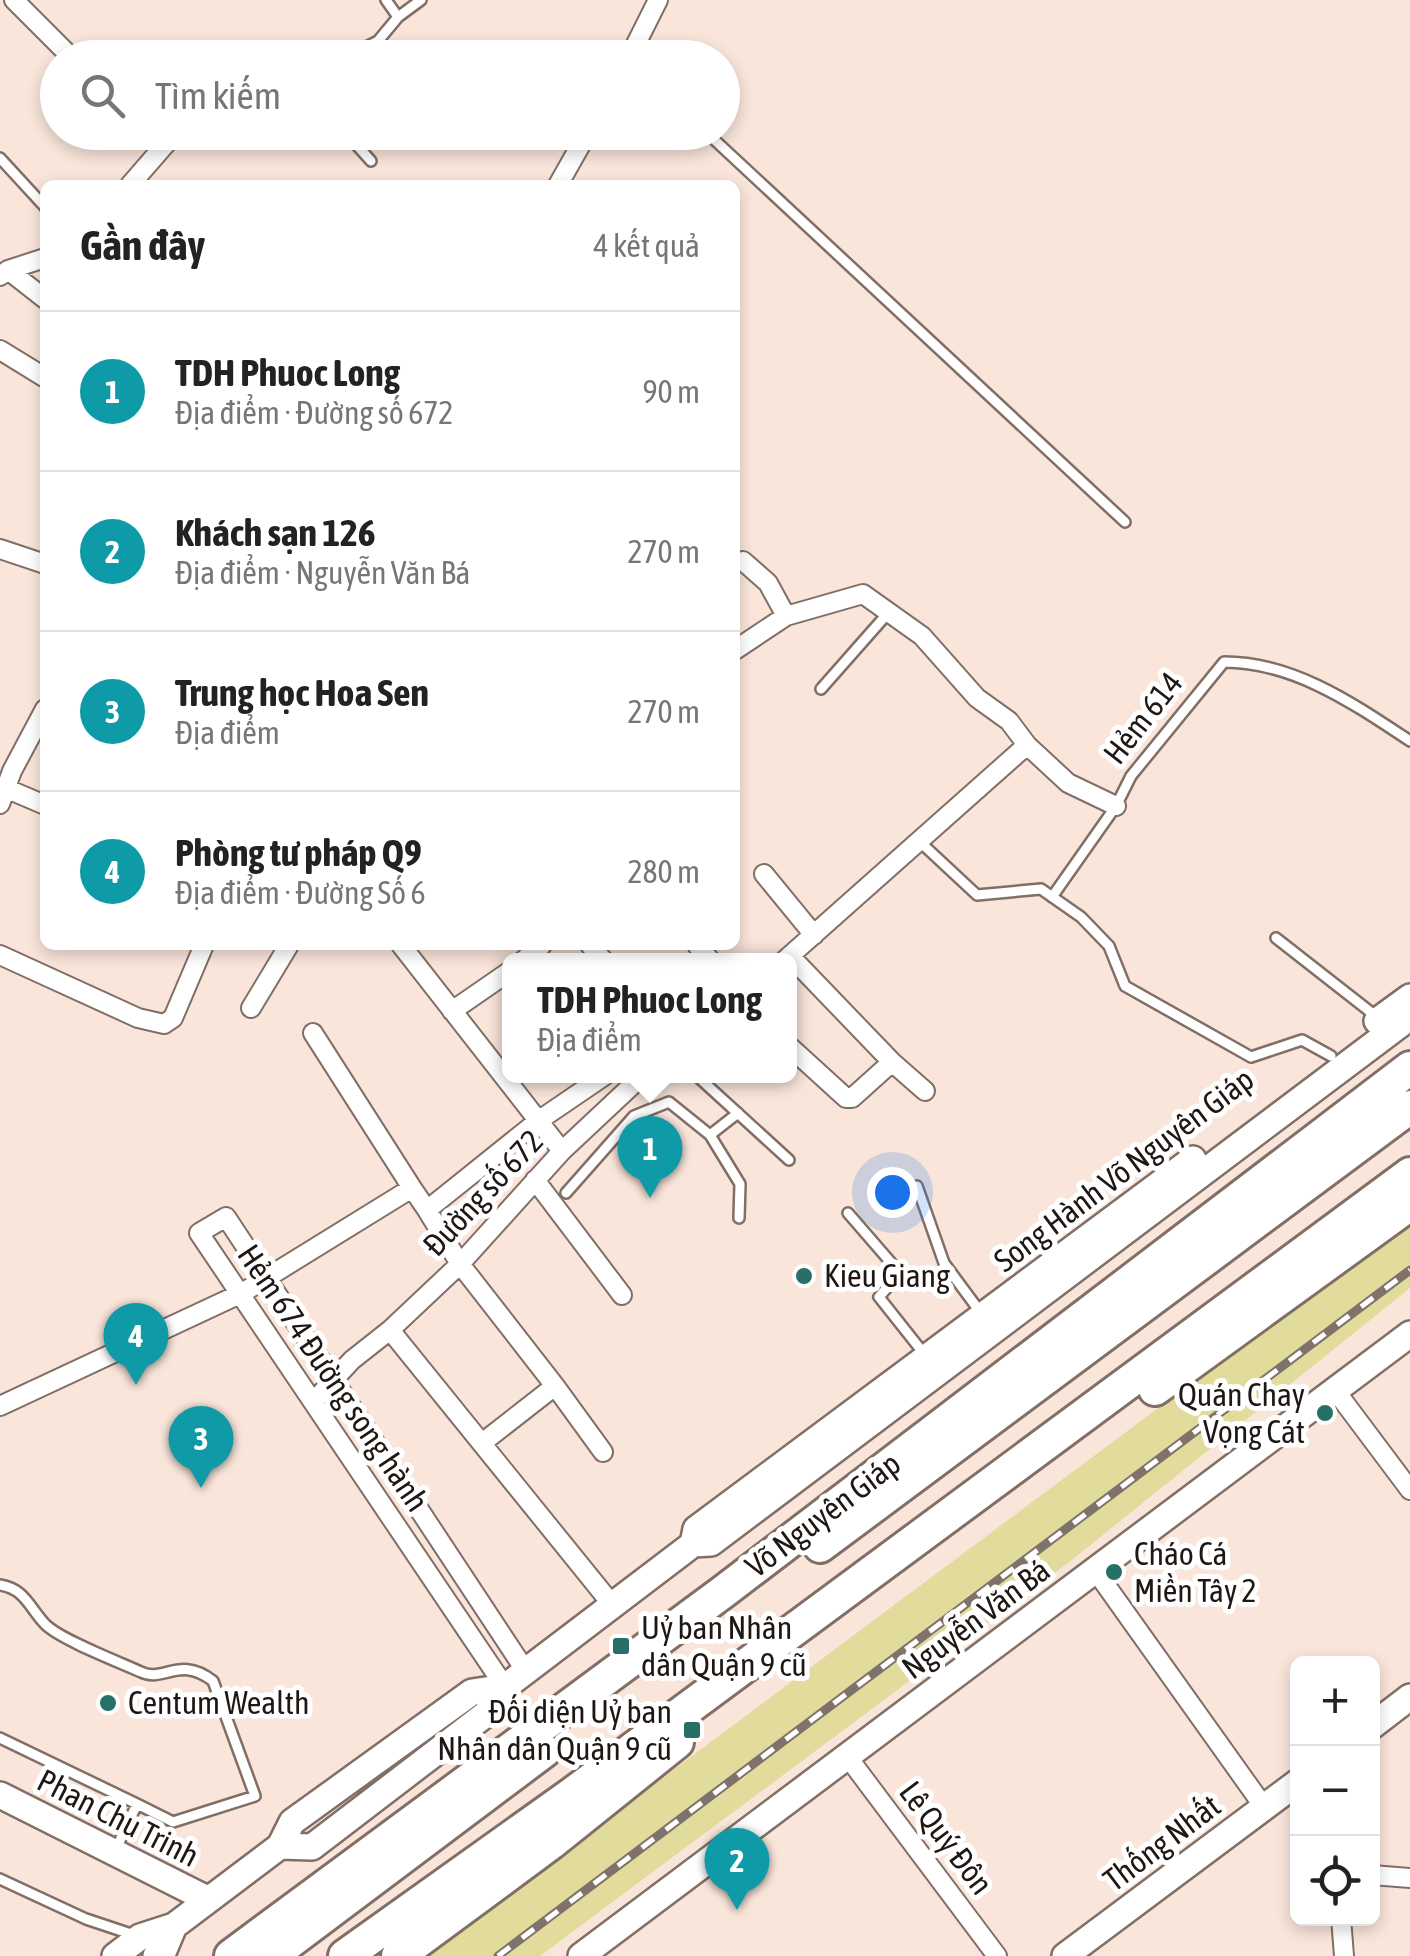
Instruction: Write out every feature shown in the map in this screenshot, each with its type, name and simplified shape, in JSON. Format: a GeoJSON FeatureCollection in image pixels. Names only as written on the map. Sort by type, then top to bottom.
{"type":"FeatureCollection","features":[{"type":"Feature","properties":{"kind":"highway","name":"Võ Nguyên Giáp"},"geometry":{"type":"LineString","coordinates":[[231,1956],[738,1580],[1410,1068]]}},
{"type":"Feature","properties":{"kind":"highway","name":"Võ Nguyên Giáp"},"geometry":{"type":"LineString","coordinates":[[271,1956],[1410,1106]]}},
{"type":"Feature","properties":{"kind":"highway"},"geometry":{"type":"LineString","coordinates":[[345,1956],[572,1794],[1410,1174]]}},
{"type":"Feature","properties":{"kind":"highway"},"geometry":{"type":"LineString","coordinates":[[398,1956],[550,1844],[708,1717],[1103,1424],[1410,1204]]}},
{"type":"Feature","properties":{"kind":"highway"},"geometry":{"type":"LineString","coordinates":[[666,1724],[708,1717]]}},
{"type":"Feature","properties":{"kind":"highway"},"geometry":{"type":"LineString","coordinates":[[550,1844],[572,1794]]}},
{"type":"Feature","properties":{"kind":"main road","name":"Song Hành Võ Nguyên Giáp"},"geometry":{"type":"LineString","coordinates":[[693,1544],[696,1529],[1410,997]]}},
{"type":"Feature","properties":{"kind":"main road","name":"Song Hành Võ Nguyên Giáp"},"geometry":{"type":"LineString","coordinates":[[505,1687],[693,1544],[710,1543],[726,1532],[1410,1017]]}},
{"type":"Feature","properties":{"kind":"main road","name":"Nguyễn Văn Bá"},"geometry":{"type":"LineString","coordinates":[[598,1951],[847,1756],[1410,1334]]}},
{"type":"Feature","properties":{"kind":"main road"},"geometry":{"type":"LineString","coordinates":[[115,1956],[148,1946],[280,1846],[292,1822],[472,1692],[505,1687]]}},
{"type":"Feature","properties":{"kind":"main road"},"geometry":{"type":"LineString","coordinates":[[1380,1720],[1410,1698]]}},
{"type":"Feature","properties":{"kind":"main road","name":"Thống Nhất"},"geometry":{"type":"LineString","coordinates":[[1065,1956],[1290,1788]]}},
{"type":"Feature","properties":{"kind":"main road","name":"Phan Chu Trinh"},"geometry":{"type":"LineString","coordinates":[[0,1795],[207,1899]]}},
{"type":"Feature","properties":{"kind":"street"},"geometry":{"type":"LineString","coordinates":[[14,0],[54,40]]}},
{"type":"Feature","properties":{"kind":"street"},"geometry":{"type":"LineString","coordinates":[[637,40],[658,0]]}},
{"type":"Feature","properties":{"kind":"street"},"geometry":{"type":"LineString","coordinates":[[134,180],[159,150]]}},
{"type":"Feature","properties":{"kind":"street"},"geometry":{"type":"LineString","coordinates":[[561,180],[577,150]]}},
{"type":"Feature","properties":{"kind":"street"},"geometry":{"type":"LineString","coordinates":[[4,273],[40,260]]}},
{"type":"Feature","properties":{"kind":"street"},"geometry":{"type":"LineString","coordinates":[[4,273],[40,296]]}},
{"type":"Feature","properties":{"kind":"street"},"geometry":{"type":"LineString","coordinates":[[0,350],[40,375]]}},
{"type":"Feature","properties":{"kind":"street"},"geometry":{"type":"LineString","coordinates":[[0,549],[40,562]]}},
{"type":"Feature","properties":{"kind":"street"},"geometry":{"type":"LineString","coordinates":[[740,647],[786,616],[768,583],[743,561]]}},
{"type":"Feature","properties":{"kind":"street","name":"Hẻm 614"},"geometry":{"type":"LineString","coordinates":[[786,616],[863,594],[922,636],[977,698],[1009,721],[1068,783],[1116,806]]}},
{"type":"Feature","properties":{"kind":"street"},"geometry":{"type":"LineString","coordinates":[[40,718],[3,796],[40,804]]}},
{"type":"Feature","properties":{"kind":"street"},"geometry":{"type":"LineString","coordinates":[[794,953],[1027,744]]}},
{"type":"Feature","properties":{"kind":"street"},"geometry":{"type":"LineString","coordinates":[[764,874],[814,935]]}},
{"type":"Feature","properties":{"kind":"street"},"geometry":{"type":"LineString","coordinates":[[0,955],[138,1018],[164,1024],[173,1018],[202,950]]}},
{"type":"Feature","properties":{"kind":"street"},"geometry":{"type":"LineString","coordinates":[[251,1008],[285,950]]}},
{"type":"Feature","properties":{"kind":"street"},"geometry":{"type":"LineString","coordinates":[[405,950],[502,1075]]}},
{"type":"Feature","properties":{"kind":"street"},"geometry":{"type":"LineString","coordinates":[[797,967],[925,1091]]}},
{"type":"Feature","properties":{"kind":"street"},"geometry":{"type":"LineString","coordinates":[[452,1011],[502,977]]}},
{"type":"Feature","properties":{"kind":"street"},"geometry":{"type":"LineString","coordinates":[[313,1032],[460,1264],[604,1452]]}},
{"type":"Feature","properties":{"kind":"street"},"geometry":{"type":"LineString","coordinates":[[797,1052],[846,1098],[852,1098],[892,1062]]}},
{"type":"Feature","properties":{"kind":"street"},"geometry":{"type":"LineString","coordinates":[[508,1083],[562,1151]]}},
{"type":"Feature","properties":{"kind":"street"},"geometry":{"type":"LineString","coordinates":[[426,1210],[538,1121],[594,1083]]}},
{"type":"Feature","properties":{"kind":"street"},"geometry":{"type":"LineString","coordinates":[[609,1083],[618,1095]]}},
{"type":"Feature","properties":{"kind":"street","name":"Đường số 672"},"geometry":{"type":"LineString","coordinates":[[314,1401],[352,1360],[460,1264],[562,1151],[633,1083]]}},
{"type":"Feature","properties":{"kind":"street"},"geometry":{"type":"LineString","coordinates":[[535,1180],[622,1295]]}},
{"type":"Feature","properties":{"kind":"street"},"geometry":{"type":"LineString","coordinates":[[0,1406],[242,1293],[412,1188]]}},
{"type":"Feature","properties":{"kind":"street","name":"Hẻm 674 Đường song hành"},"geometry":{"type":"LineString","coordinates":[[505,1687],[199,1233],[226,1217],[527,1673]]}},
{"type":"Feature","properties":{"kind":"street"},"geometry":{"type":"LineString","coordinates":[[390,1330],[614,1607]]}},
{"type":"Feature","properties":{"kind":"street"},"geometry":{"type":"LineString","coordinates":[[482,1443],[555,1386]]}},
{"type":"Feature","properties":{"kind":"street"},"geometry":{"type":"LineString","coordinates":[[1335,1390],[1410,1490]]}},
{"type":"Feature","properties":{"kind":"street"},"geometry":{"type":"LineString","coordinates":[[1095,1570],[1264,1807]]}},
{"type":"Feature","properties":{"kind":"street","name":"Lê Quý Đôn"},"geometry":{"type":"LineString","coordinates":[[847,1756],[997,1956]]}},
{"type":"Feature","properties":{"kind":"street"},"geometry":{"type":"LineString","coordinates":[[1380,1876],[1410,1878]]}},
{"type":"Feature","properties":{"kind":"street"},"geometry":{"type":"LineString","coordinates":[[1342,1926],[1344,1956]]}},
{"type":"Feature","properties":{"kind":"lane"},"geometry":{"type":"LineString","coordinates":[[386,0],[398,17]]}},
{"type":"Feature","properties":{"kind":"lane"},"geometry":{"type":"LineString","coordinates":[[379,40],[398,17],[420,0]]}},
{"type":"Feature","properties":{"kind":"lane"},"geometry":{"type":"LineString","coordinates":[[361,150],[371,161]]}},
{"type":"Feature","properties":{"kind":"lane"},"geometry":{"type":"LineString","coordinates":[[725,150],[1124,522]]}},
{"type":"Feature","properties":{"kind":"lane"},"geometry":{"type":"LineString","coordinates":[[0,158],[40,202]]}},
{"type":"Feature","properties":{"kind":"lane"},"geometry":{"type":"LineString","coordinates":[[821,689],[890,611]]}},
{"type":"Feature","properties":{"kind":"lane","name":"Hẻm 614"},"geometry":{"type":"LineString","coordinates":[[1116,806],[1131,776],[1224,662],[1254,662],[1310,682],[1410,741]]}},
{"type":"Feature","properties":{"kind":"lane"},"geometry":{"type":"LineString","coordinates":[[1052,896],[1116,806]]}},
{"type":"Feature","properties":{"kind":"lane"},"geometry":{"type":"LineString","coordinates":[[919,842],[977,895],[1041,889],[1052,896],[1081,916],[1110,946],[1125,986],[1251,1057],[1302,1040],[1331,1056]]}},
{"type":"Feature","properties":{"kind":"lane"},"geometry":{"type":"LineString","coordinates":[[1276,938],[1380,1019]]}},
{"type":"Feature","properties":{"kind":"lane"},"geometry":{"type":"LineString","coordinates":[[705,1083],[789,1160]]}},
{"type":"Feature","properties":{"kind":"lane"},"geometry":{"type":"LineString","coordinates":[[566,1193],[634,1116],[670,1102],[710,1135],[740,1184],[739,1218]]}},
{"type":"Feature","properties":{"kind":"lane"},"geometry":{"type":"LineString","coordinates":[[710,1135],[738,1113]]}},
{"type":"Feature","properties":{"kind":"lane"},"geometry":{"type":"LineString","coordinates":[[917,1186],[944,1262],[982,1315]]}},
{"type":"Feature","properties":{"kind":"lane"},"geometry":{"type":"LineString","coordinates":[[848,1213],[900,1273],[879,1297],[926,1357]]}},
{"type":"Feature","properties":{"kind":"lane"},"geometry":{"type":"LineString","coordinates":[[0,1585],[20,1591],[46,1626],[148,1676],[184,1668],[200,1670],[213,1681],[255,1796],[173,1822],[0,1738]]}},
{"type":"Feature","properties":{"kind":"lane"},"geometry":{"type":"LineString","coordinates":[[114,1852],[137,1804]]}},
{"type":"Feature","properties":{"kind":"lane"},"geometry":{"type":"LineString","coordinates":[[0,1880],[148,1946]]}},
{"type":"Feature","properties":{"kind":"shaded area"},"geometry":{"type":"Polygon","coordinates":[[[1410,1220],[1410,1288],[1068,1563],[540,1956],[424,1956],[1410,1220]]]}},
{"type":"Feature","properties":{"kind":"railway"},"geometry":{"type":"LineString","coordinates":[[498,1956],[1410,1270]]}},
{"type":"Feature","properties":{"kind":"place","name":"TDH Phuoc Long"},"geometry":{"type":"Point","coordinates":[650,1198]}},
{"type":"Feature","properties":{"kind":"place","name":"Kieu Giang"},"geometry":{"type":"Point","coordinates":[804,1276]}},
{"type":"Feature","properties":{"kind":"place","name":"Phòng tư pháp Q9"},"geometry":{"type":"Point","coordinates":[136,1385]}},
{"type":"Feature","properties":{"kind":"place","name":"Quán Chay Vọng Cát"},"geometry":{"type":"Point","coordinates":[1325,1413]}},
{"type":"Feature","properties":{"kind":"place","name":"Trung học Hoa Sen"},"geometry":{"type":"Point","coordinates":[201,1488]}},
{"type":"Feature","properties":{"kind":"place","name":"Cháo Cá Miền Tây 2"},"geometry":{"type":"Point","coordinates":[1114,1572]}},
{"type":"Feature","properties":{"kind":"place","name":"Uỷ ban Nhân dân Quận 9 cũ"},"geometry":{"type":"Point","coordinates":[621,1646]}},
{"type":"Feature","properties":{"kind":"place","name":"Centum Wealth"},"geometry":{"type":"Point","coordinates":[108,1703]}},
{"type":"Feature","properties":{"kind":"place","name":"Đối diện Uỷ ban Nhân dân Quận 9 cũ"},"geometry":{"type":"Point","coordinates":[692,1730]}},
{"type":"Feature","properties":{"kind":"place","name":"Khách sạn 126"},"geometry":{"type":"Point","coordinates":[737,1910]}}]}
